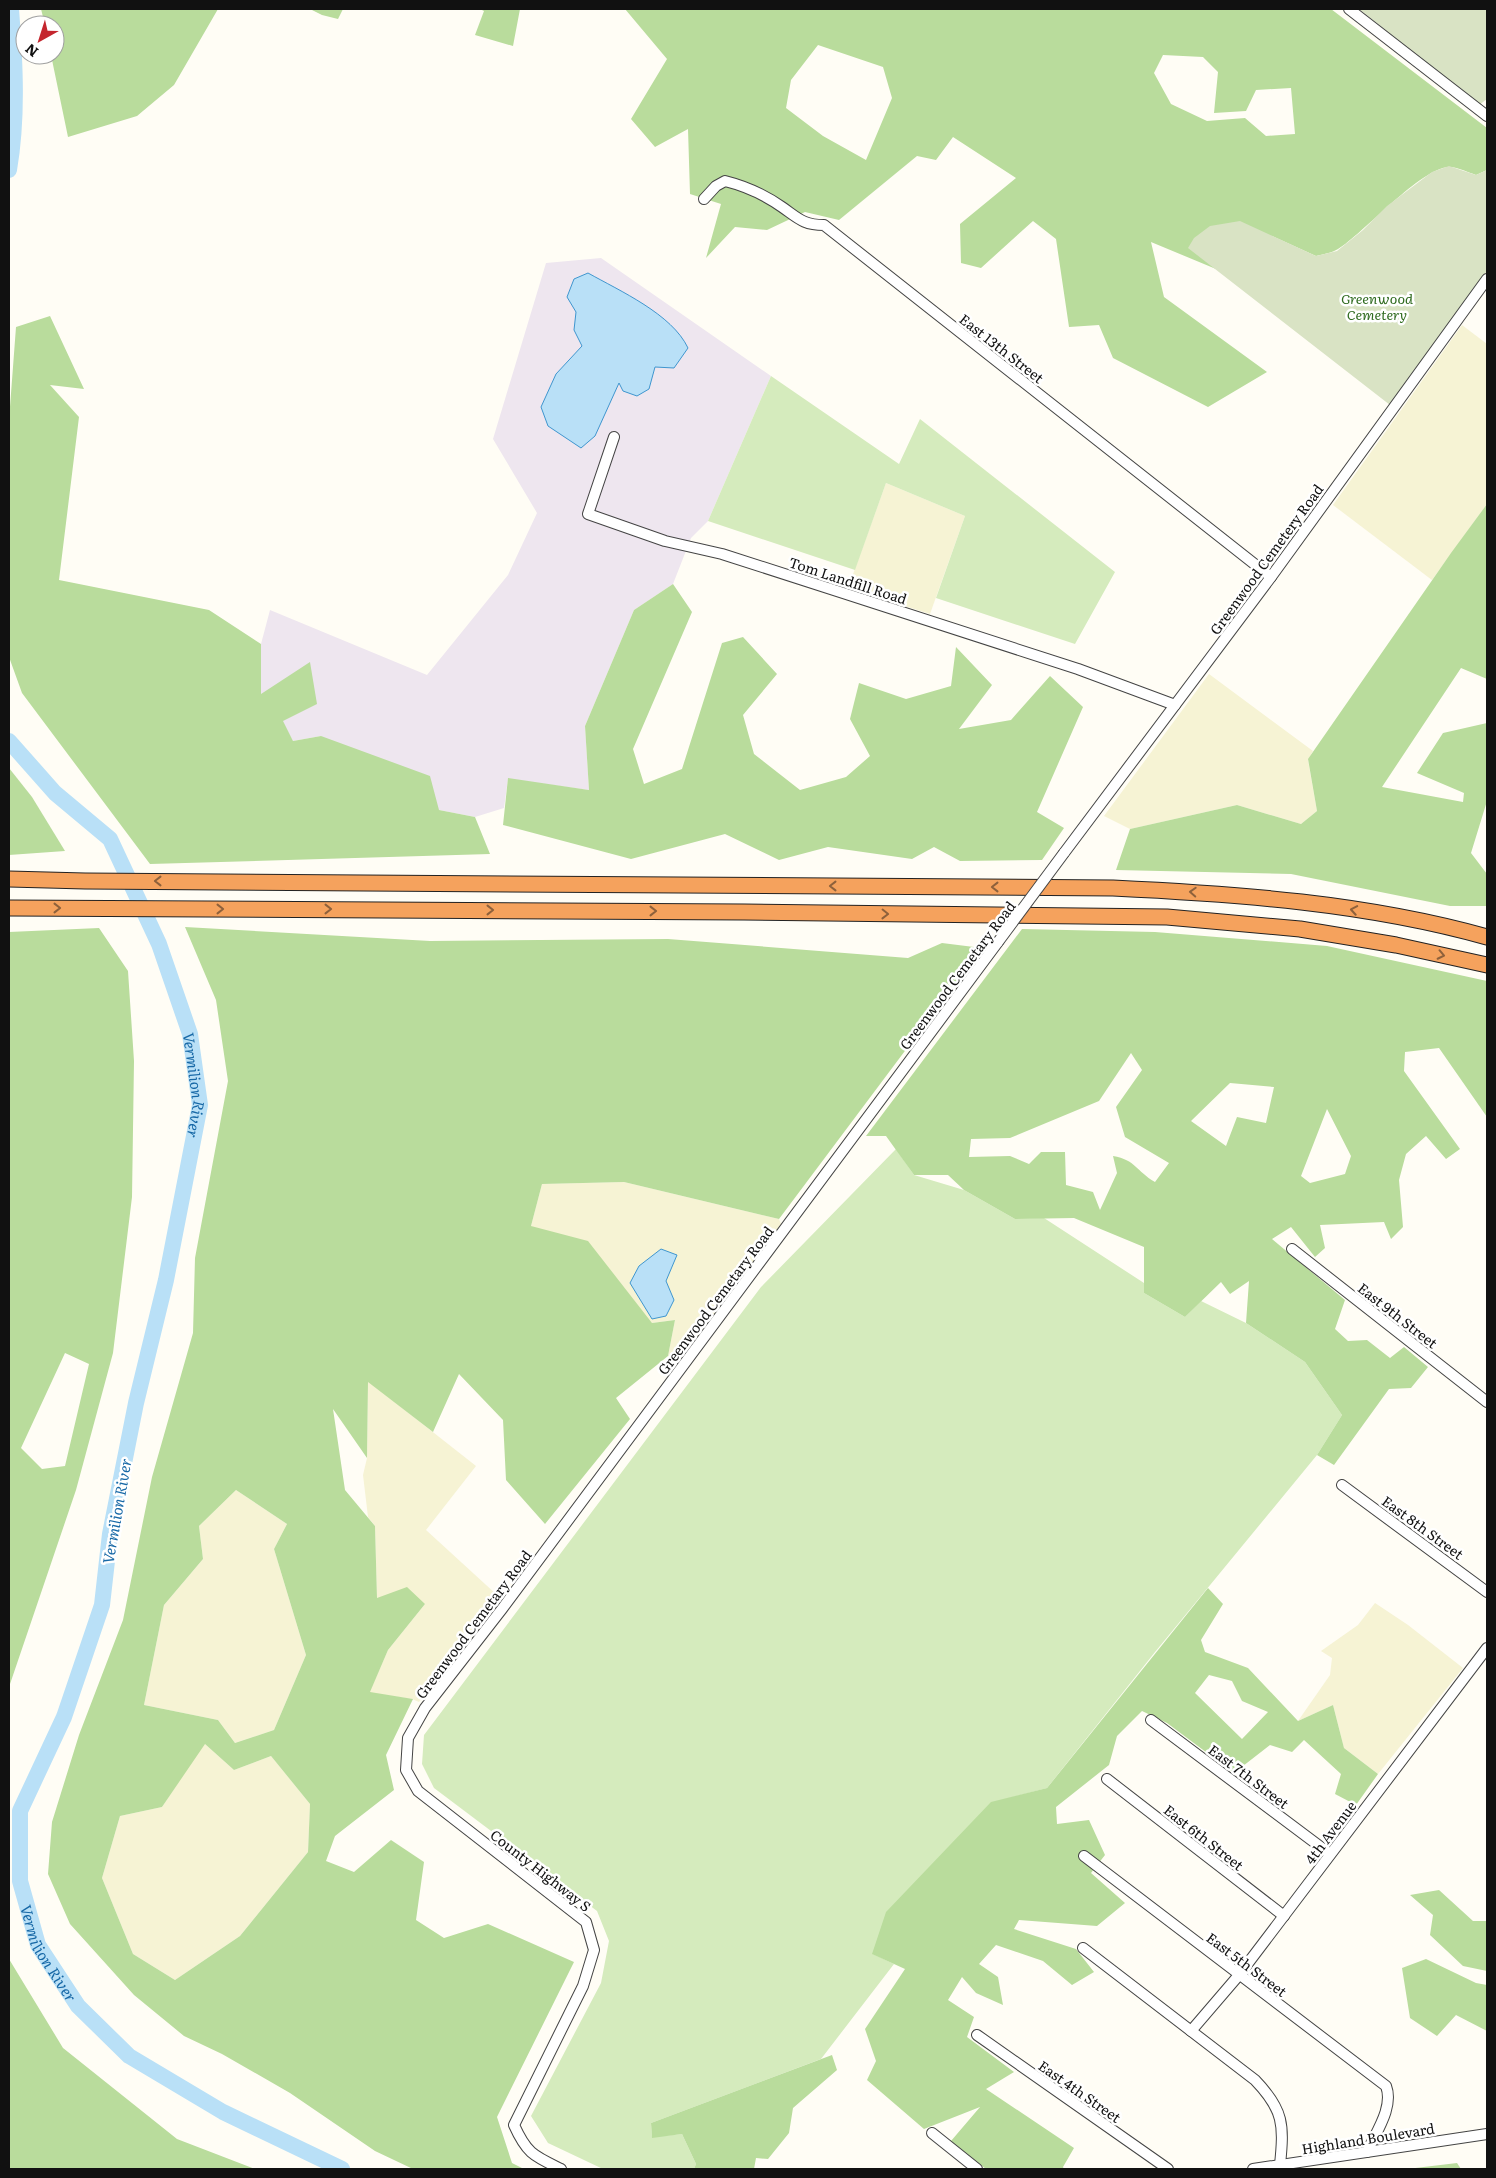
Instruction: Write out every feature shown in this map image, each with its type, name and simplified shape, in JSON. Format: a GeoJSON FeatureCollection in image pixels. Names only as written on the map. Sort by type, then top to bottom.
{"type":"FeatureCollection","features":[{"type":"Feature","properties":{"kind":"highway"},"geometry":{"type":"LineString","coordinates":[[9,872],[85,881]]}},
{"type":"Feature","properties":{"kind":"highway"},"geometry":{"type":"LineString","coordinates":[[9,879],[1113,888],[1232,894],[1351,909],[1487,937]]}},
{"type":"Feature","properties":{"kind":"highway"},"geometry":{"type":"LineString","coordinates":[[9,908],[1167,917],[1300,929],[1396,945],[1487,965]]}},
{"type":"Feature","properties":{"kind":"street"},"geometry":{"type":"LineString","coordinates":[[1349,9],[1487,116]]}},
{"type":"Feature","properties":{"kind":"street","name":"East 13th Street"},"geometry":{"type":"LineString","coordinates":[[704,199],[716,186],[726,181],[743,185],[782,207],[797,220],[824,226],[1271,577]]}},
{"type":"Feature","properties":{"kind":"street","name":"Greenwood Cemetery Road"},"geometry":{"type":"LineString","coordinates":[[1064,853],[1271,577],[1487,279]]}},
{"type":"Feature","properties":{"kind":"street","name":"Tom Landfill Road"},"geometry":{"type":"LineString","coordinates":[[614,437],[588,514],[665,541],[722,554],[837,591],[1078,670],[1175,705]]}},
{"type":"Feature","properties":{"kind":"street","name":"Greenwood Cemetary Road"},"geometry":{"type":"LineString","coordinates":[[406,1770],[408,1738],[425,1708],[502,1609],[1064,853]]}},
{"type":"Feature","properties":{"kind":"street","name":"East 9th Street"},"geometry":{"type":"LineString","coordinates":[[1292,1249],[1487,1402]]}},
{"type":"Feature","properties":{"kind":"street","name":"East 8th Street"},"geometry":{"type":"LineString","coordinates":[[1342,1485],[1487,1592]]}},
{"type":"Feature","properties":{"kind":"street","name":"4th Avenue"},"geometry":{"type":"LineString","coordinates":[[1191,2031],[1239,1975],[1487,1648]]}},
{"type":"Feature","properties":{"kind":"street","name":"East 7th Street"},"geometry":{"type":"LineString","coordinates":[[1151,1720],[1330,1854]]}},
{"type":"Feature","properties":{"kind":"street","name":"County Highway S"},"geometry":{"type":"LineString","coordinates":[[406,1770],[418,1790],[586,1922],[594,1950],[583,1986],[514,2124],[522,2142],[532,2155],[562,2169]]}},
{"type":"Feature","properties":{"kind":"street","name":"East 6th Street"},"geometry":{"type":"LineString","coordinates":[[1107,1779],[1284,1916]]}},
{"type":"Feature","properties":{"kind":"street","name":"East 5th Street"},"geometry":{"type":"LineString","coordinates":[[1084,1856],[1386,2086],[1390,2096],[1388,2106],[1367,2152]]}},
{"type":"Feature","properties":{"kind":"street"},"geometry":{"type":"LineString","coordinates":[[1083,1948],[1255,2080],[1274,2102],[1279,2111],[1282,2145],[1280,2165]]}},
{"type":"Feature","properties":{"kind":"street","name":"East 4th Street"},"geometry":{"type":"LineString","coordinates":[[977,2035],[1168,2169]]}},
{"type":"Feature","properties":{"kind":"street"},"geometry":{"type":"LineString","coordinates":[[932,2133],[977,2169]]}},
{"type":"Feature","properties":{"kind":"street","name":"Highland Boulevard"},"geometry":{"type":"LineString","coordinates":[[1253,2169],[1487,2134]]}},
{"type":"Feature","properties":{"kind":"shaded area"},"geometry":{"type":"Polygon","coordinates":[[[601,258],[771,376],[708,521],[691,538],[673,584],[634,610],[585,726],[589,790],[508,779],[504,808],[475,817],[439,810],[321,736],[293,741],[282,721],[261,694],[261,644],[270,610],[427,675],[508,575],[537,513],[493,439],[546,263],[601,258]]]}},
{"type":"Feature","properties":{"kind":"shaded area"},"geometry":{"type":"Polygon","coordinates":[[[1462,325],[1487,344],[1487,504],[1432,580],[1333,505],[1462,325]]]}},
{"type":"Feature","properties":{"kind":"shaded area"},"geometry":{"type":"Polygon","coordinates":[[[886,483],[965,516],[930,614],[848,588],[886,483]]]}},
{"type":"Feature","properties":{"kind":"shaded area"},"geometry":{"type":"Polygon","coordinates":[[[1209,674],[1313,751],[1308,760],[1317,811],[1301,824],[1237,805],[1130,829],[1104,816],[1209,674]]]}},
{"type":"Feature","properties":{"kind":"shaded area"},"geometry":{"type":"Polygon","coordinates":[[[624,1182],[779,1219],[781,1224],[678,1363],[668,1356],[675,1320],[652,1323],[531,1226],[542,1184],[624,1182]]]}},
{"type":"Feature","properties":{"kind":"shaded area"},"geometry":{"type":"Polygon","coordinates":[[[368,1381],[476,1466],[426,1530],[497,1595],[419,1702],[412,1699],[369,1693],[388,1650],[425,1604],[377,1599],[375,1526],[368,1517],[363,1475],[367,1458],[368,1381]]]}},
{"type":"Feature","properties":{"kind":"shaded area"},"geometry":{"type":"Polygon","coordinates":[[[236,1490],[287,1524],[274,1549],[306,1655],[274,1730],[235,1743],[218,1720],[144,1705],[164,1605],[203,1559],[199,1526],[236,1490]]]}},
{"type":"Feature","properties":{"kind":"shaded area"},"geometry":{"type":"Polygon","coordinates":[[[1375,1603],[1408,1625],[1463,1668],[1378,1774],[1344,1748],[1333,1705],[1298,1721],[1330,1675],[1332,1658],[1321,1651],[1358,1625],[1375,1603]]]}},
{"type":"Feature","properties":{"kind":"shaded area"},"geometry":{"type":"Polygon","coordinates":[[[204,1743],[234,1770],[271,1756],[310,1804],[308,1852],[240,1936],[175,1980],[133,1954],[102,1878],[120,1816],[162,1807],[204,1743]]]}},
{"type":"Feature","properties":{"kind":"green space"},"geometry":{"type":"Polygon","coordinates":[[[41,9],[218,9],[174,85],[137,116],[68,137],[53,65],[65,65],[65,15],[42,15],[41,9]]]}},
{"type":"Feature","properties":{"kind":"green space"},"geometry":{"type":"Polygon","coordinates":[[[310,9],[343,9],[338,19],[322,15],[310,9]]]}},
{"type":"Feature","properties":{"kind":"green space"},"geometry":{"type":"Polygon","coordinates":[[[480,9],[520,9],[513,46],[475,35],[484,11],[480,9]]]}},
{"type":"Feature","properties":{"kind":"green space"},"geometry":{"type":"Polygon","coordinates":[[[625,9],[1331,9],[1487,128],[1487,170],[1476,175],[1451,167],[1439,169],[1425,176],[1349,241],[1338,249],[1316,256],[1272,236],[1216,269],[1151,242],[1164,297],[1267,372],[1208,407],[1113,358],[1099,325],[1069,327],[1056,239],[1033,221],[981,268],[961,263],[960,224],[1016,178],[953,137],[936,160],[917,156],[839,220],[805,212],[767,230],[735,227],[706,258],[721,204],[690,194],[688,129],[655,147],[631,119],[667,59],[625,9]],[[818,45],[791,80],[786,108],[823,136],[866,160],[892,98],[883,67],[818,45]],[[1163,55],[1154,73],[1171,104],[1207,121],[1245,118],[1266,136],[1295,134],[1291,88],[1256,90],[1246,111],[1214,113],[1218,72],[1203,57],[1163,55]]]}},
{"type":"Feature","properties":{"kind":"green space"},"geometry":{"type":"Polygon","coordinates":[[[1359,9],[1487,9],[1487,99],[1479,105],[1359,9]]]}},
{"type":"Feature","properties":{"kind":"green space","name":"Greenwood Cemetery"},"geometry":{"type":"Polygon","coordinates":[[[1449,166],[1476,175],[1487,170],[1487,271],[1390,405],[1188,248],[1194,238],[1210,226],[1240,221],[1316,256],[1337,251],[1363,230],[1387,206],[1432,172],[1449,166]]]}},
{"type":"Feature","properties":{"kind":"green space"},"geometry":{"type":"Polygon","coordinates":[[[50,316],[84,389],[50,385],[79,417],[59,580],[209,610],[261,644],[261,694],[310,662],[317,704],[283,721],[293,741],[321,736],[430,776],[439,810],[475,817],[490,854],[150,864],[22,693],[9,657],[9,420],[16,327],[50,316]]]}},
{"type":"Feature","properties":{"kind":"green space"},"geometry":{"type":"Polygon","coordinates":[[[771,376],[899,464],[920,419],[1115,572],[1075,644],[936,598],[965,516],[886,483],[855,570],[708,521],[771,376]]]}},
{"type":"Feature","properties":{"kind":"green space"},"geometry":{"type":"Polygon","coordinates":[[[1487,504],[1487,679],[1461,668],[1382,787],[1463,802],[1464,793],[1417,773],[1443,733],[1487,723],[1487,801],[1471,853],[1487,874],[1487,906],[1450,906],[1291,874],[1116,870],[1130,829],[1237,805],[1301,824],[1317,811],[1308,759],[1487,504]]]}},
{"type":"Feature","properties":{"kind":"green space"},"geometry":{"type":"Polygon","coordinates":[[[673,584],[692,612],[633,749],[644,784],[682,769],[722,643],[743,637],[777,674],[743,715],[754,754],[800,790],[846,777],[870,756],[850,719],[859,683],[906,699],[951,686],[956,647],[992,685],[959,729],[1011,720],[1050,676],[1083,707],[1037,812],[1064,828],[1042,860],[960,861],[934,847],[912,859],[828,847],[779,860],[725,834],[631,859],[503,825],[508,778],[589,790],[585,726],[634,610],[673,584]]]}},
{"type":"Feature","properties":{"kind":"green space"},"geometry":{"type":"Polygon","coordinates":[[[9,768],[32,797],[65,851],[9,855],[9,768]]]}},
{"type":"Feature","properties":{"kind":"green space"},"geometry":{"type":"Polygon","coordinates":[[[185,927],[430,941],[668,939],[908,958],[942,943],[982,948],[779,1219],[624,1182],[542,1184],[531,1226],[588,1241],[652,1323],[675,1320],[668,1356],[616,1398],[630,1419],[545,1524],[506,1480],[503,1420],[459,1374],[433,1432],[368,1382],[367,1458],[333,1409],[345,1490],[375,1526],[377,1598],[407,1587],[425,1604],[388,1650],[370,1692],[413,1699],[386,1755],[394,1790],[335,1836],[326,1861],[354,1872],[391,1840],[424,1862],[416,1920],[444,1938],[488,1924],[574,1962],[497,2117],[512,2163],[524,2169],[413,2169],[375,2151],[290,2093],[222,2054],[184,2036],[134,1995],[70,1924],[48,1874],[52,1822],[79,1735],[123,1620],[152,1477],[193,1333],[195,1258],[228,1081],[216,1000],[185,927]],[[236,1490],[199,1526],[203,1559],[164,1605],[144,1705],[218,1720],[235,1743],[274,1730],[306,1655],[274,1549],[287,1524],[236,1490]],[[205,1744],[162,1807],[120,1816],[102,1878],[133,1954],[175,1980],[240,1936],[308,1852],[310,1804],[271,1756],[234,1770],[205,1744]]]}},
{"type":"Feature","properties":{"kind":"green space"},"geometry":{"type":"Polygon","coordinates":[[[99,928],[128,971],[134,1061],[132,1197],[113,1353],[76,1490],[9,1687],[9,932],[99,928]],[[65,1353],[21,1448],[42,1469],[65,1466],[89,1364],[65,1353]]]}},
{"type":"Feature","properties":{"kind":"green space"},"geometry":{"type":"Polygon","coordinates":[[[1022,929],[1155,932],[1327,946],[1487,981],[1487,1117],[1439,1048],[1405,1052],[1404,1071],[1460,1149],[1446,1159],[1426,1136],[1406,1154],[1399,1180],[1403,1227],[1391,1239],[1384,1222],[1320,1225],[1325,1248],[1315,1257],[1291,1227],[1272,1239],[1345,1300],[1335,1329],[1348,1341],[1367,1340],[1390,1358],[1404,1347],[1428,1367],[1411,1388],[1389,1389],[1334,1465],[1317,1455],[1342,1415],[1305,1362],[1246,1323],[1249,1281],[1230,1294],[1221,1282],[1185,1317],[1144,1293],[1144,1247],[1074,1218],[1015,1219],[964,1190],[948,1175],[914,1175],[886,1136],[866,1136],[1022,929]],[[1131,1053],[1099,1101],[1010,1138],[971,1139],[969,1157],[1010,1156],[1029,1164],[1041,1152],[1065,1152],[1066,1185],[1093,1192],[1100,1210],[1117,1173],[1113,1156],[1127,1160],[1155,1182],[1169,1163],[1125,1137],[1116,1107],[1142,1070],[1131,1053]],[[1230,1083],[1191,1121],[1226,1146],[1237,1117],[1266,1123],[1274,1087],[1230,1083]],[[1327,1109],[1301,1176],[1310,1183],[1345,1174],[1351,1156],[1327,1109]]]}},
{"type":"Feature","properties":{"kind":"green space"},"geometry":{"type":"Polygon","coordinates":[[[896,1149],[914,1175],[964,1190],[1015,1219],[1044,1218],[1144,1283],[1144,1293],[1185,1317],[1201,1301],[1246,1323],[1305,1362],[1342,1415],[1317,1455],[1155,1652],[1047,1788],[991,1803],[873,1954],[894,1964],[821,2059],[651,2123],[652,2137],[682,2134],[696,2164],[694,2169],[603,2169],[548,2143],[531,2116],[601,1983],[609,1941],[597,1911],[434,1788],[422,1764],[424,1735],[761,1287],[896,1149]]]}},
{"type":"Feature","properties":{"kind":"green space"},"geometry":{"type":"Polygon","coordinates":[[[1208,1588],[1223,1604],[1201,1640],[1205,1652],[1248,1668],[1298,1721],[1333,1705],[1344,1748],[1378,1774],[1356,1805],[1335,1794],[1341,1774],[1304,1740],[1292,1752],[1270,1745],[1234,1773],[1167,1723],[1142,1711],[1117,1736],[1109,1765],[1056,1807],[1057,1824],[1089,1820],[1105,1855],[1091,1873],[1125,1903],[1097,1926],[1019,1920],[1014,1929],[1076,1949],[1094,1972],[1072,1985],[1043,1961],[996,1945],[979,1964],[998,1977],[1003,2005],[976,1993],[962,1977],[948,2000],[974,2017],[967,2037],[1014,2072],[986,2089],[1074,2148],[1063,2167],[1064,2169],[986,2169],[951,2141],[980,2107],[924,2129],[867,2080],[876,2061],[865,2029],[905,1969],[872,1954],[886,1912],[991,1802],[1047,1788],[1208,1588]],[[1209,1675],[1195,1693],[1242,1739],[1268,1712],[1242,1701],[1232,1681],[1209,1675]]]}},
{"type":"Feature","properties":{"kind":"green space"},"geometry":{"type":"Polygon","coordinates":[[[1439,1890],[1473,1921],[1487,1921],[1487,1971],[1463,1966],[1430,1935],[1433,1915],[1410,1895],[1439,1890]]]}},
{"type":"Feature","properties":{"kind":"green space"},"geometry":{"type":"Polygon","coordinates":[[[9,1959],[63,2048],[177,2139],[255,2169],[9,2169],[9,1959]]]}},
{"type":"Feature","properties":{"kind":"green space"},"geometry":{"type":"Polygon","coordinates":[[[1426,1959],[1476,1983],[1487,1985],[1487,2031],[1456,2015],[1437,2036],[1410,2018],[1402,1968],[1426,1959]]]}},
{"type":"Feature","properties":{"kind":"green space"},"geometry":{"type":"Polygon","coordinates":[[[832,2055],[837,2070],[793,2108],[789,2133],[768,2159],[756,2158],[754,2169],[694,2169],[696,2164],[682,2134],[652,2138],[651,2123],[832,2055]]]}},
{"type":"Feature","properties":{"kind":"green space"},"geometry":{"type":"Polygon","coordinates":[[[1457,2163],[1461,2169],[1407,2169],[1457,2163]]]}},
{"type":"Feature","properties":{"kind":"water"},"geometry":{"type":"Polygon","coordinates":[[[588,273],[644,304],[658,314],[670,324],[688,348],[674,368],[655,367],[649,389],[637,396],[623,391],[619,383],[595,436],[581,448],[548,426],[541,407],[556,374],[582,346],[574,330],[576,312],[567,297],[574,279],[588,273]]]}},
{"type":"Feature","properties":{"kind":"water"},"geometry":{"type":"Polygon","coordinates":[[[661,1249],[677,1255],[666,1281],[674,1300],[666,1316],[652,1319],[630,1283],[639,1266],[661,1249]]]}},
{"type":"Feature","properties":{"kind":"waterway","name":"Vermilion River"},"geometry":{"type":"LineString","coordinates":[[9,170],[15,110],[11,9]]}},
{"type":"Feature","properties":{"kind":"waterway","name":"Vermilion River"},"geometry":{"type":"LineString","coordinates":[[9,741],[55,793],[110,839],[159,944],[190,1034],[200,1105],[166,1280],[136,1403],[110,1534],[102,1605],[64,1717],[20,1811],[20,1881],[38,1945],[78,2006],[129,2056],[223,2112],[342,2169]]}}]}
